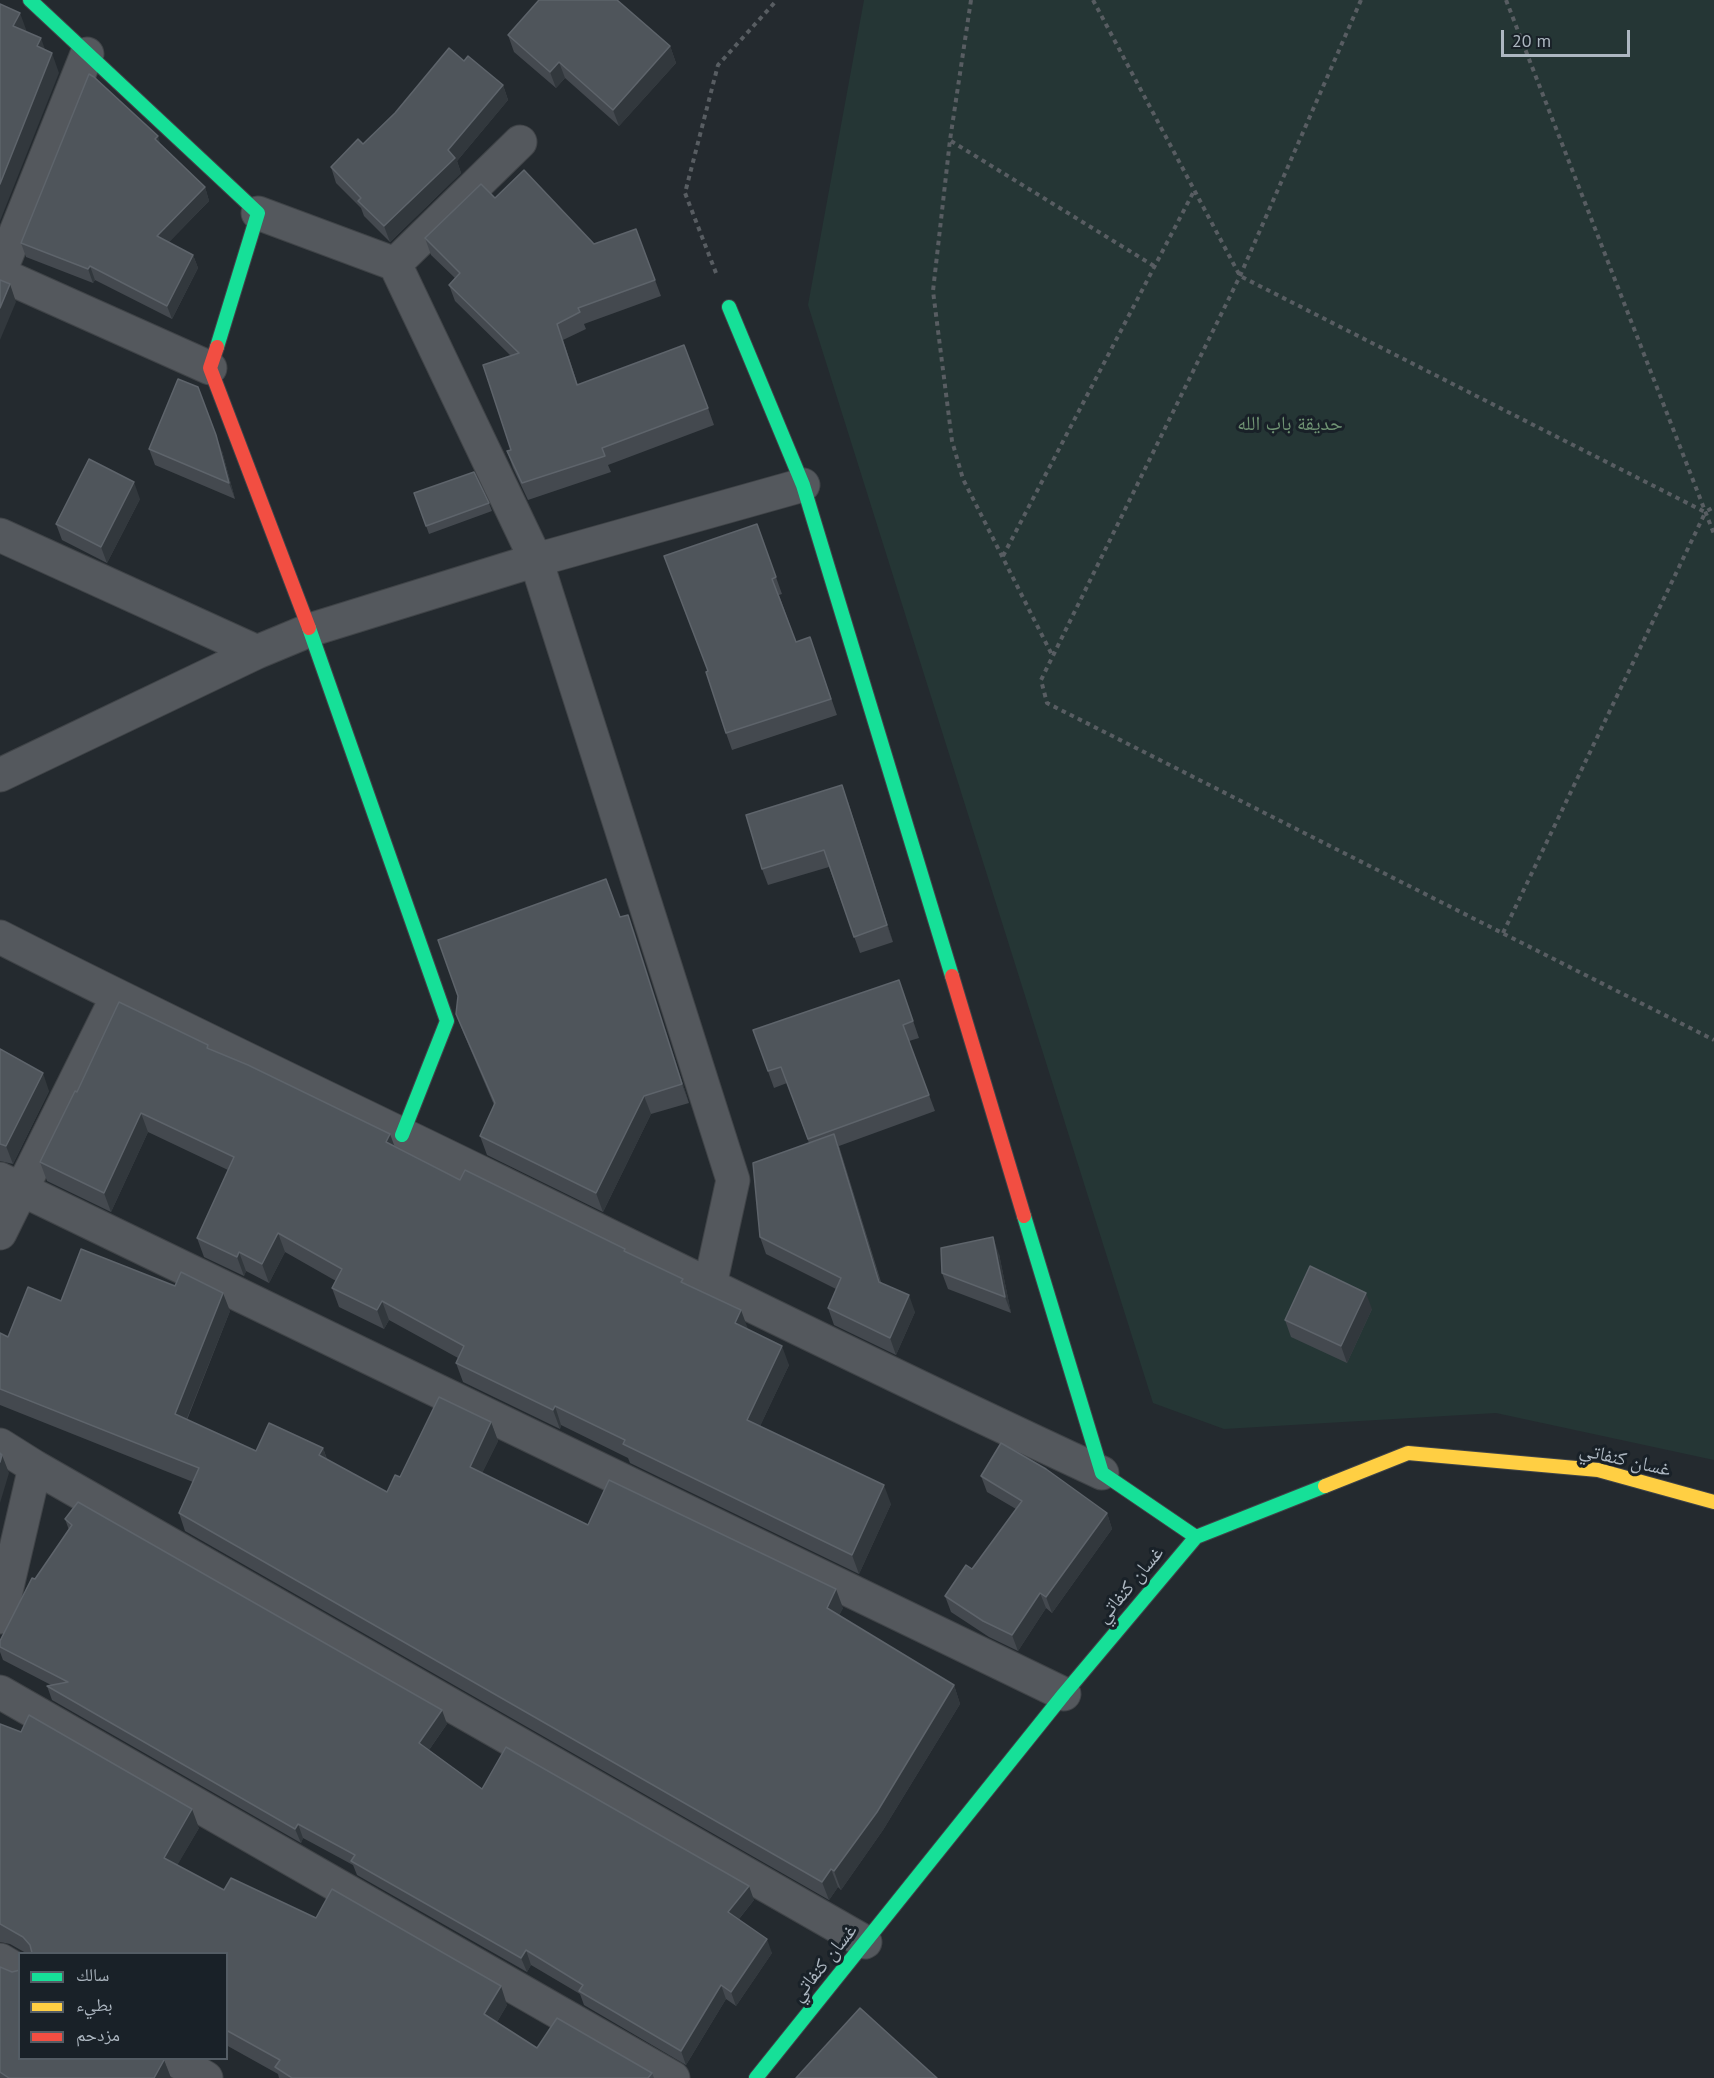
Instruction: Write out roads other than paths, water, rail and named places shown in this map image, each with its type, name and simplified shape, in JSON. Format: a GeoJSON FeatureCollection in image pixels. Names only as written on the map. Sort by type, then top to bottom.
{"type":"FeatureCollection","features":[{"type":"Feature","properties":{"kind":"street"},"geometry":{"type":"LineString","coordinates":[[30,0],[258,213],[395,264],[536,561],[733,1180],[710,1285]]}},
{"type":"Feature","properties":{"kind":"street"},"geometry":{"type":"LineString","coordinates":[[87,54],[0,273],[210,368]]}},
{"type":"Feature","properties":{"kind":"street"},"geometry":{"type":"LineString","coordinates":[[395,264],[520,142]]}},
{"type":"Feature","properties":{"kind":"street"},"geometry":{"type":"LineString","coordinates":[[258,213],[210,368],[310,630],[447,1021],[402,1135]]}},
{"type":"Feature","properties":{"kind":"street"},"geometry":{"type":"LineString","coordinates":[[729,307],[803,485],[1102,1473]]}},
{"type":"Feature","properties":{"kind":"street"},"geometry":{"type":"LineString","coordinates":[[0,775],[257,652],[310,630],[536,561],[803,485]]}},
{"type":"Feature","properties":{"kind":"street"},"geometry":{"type":"LineString","coordinates":[[0,536],[257,652]]}},
{"type":"Feature","properties":{"kind":"street"},"geometry":{"type":"LineString","coordinates":[[0,938],[710,1285],[1102,1473],[1196,1537]]}},
{"type":"Feature","properties":{"kind":"street"},"geometry":{"type":"LineString","coordinates":[[0,1233],[10,1185],[117,997]]}},
{"type":"Feature","properties":{"kind":"street"},"geometry":{"type":"LineString","coordinates":[[10,1185],[1064,1694]]}},
{"type":"Feature","properties":{"kind":"street"},"geometry":{"type":"LineString","coordinates":[[0,1445],[34,1467],[865,1942]]}},
{"type":"Feature","properties":{"kind":"street","name":"غسان كنفاتي"},"geometry":{"type":"LineString","coordinates":[[756,2078],[1064,1694],[1196,1537],[1408,1453],[1598,1470],[1714,1502]]}},
{"type":"Feature","properties":{"kind":"street"},"geometry":{"type":"LineString","coordinates":[[0,1617],[34,1467]]}},
{"type":"Feature","properties":{"kind":"street"},"geometry":{"type":"LineString","coordinates":[[0,1692],[673,2078]]}},
{"type":"Feature","properties":{"kind":"street"},"geometry":{"type":"LineString","coordinates":[[0,1960],[18,1971]]}},
{"type":"Feature","properties":{"kind":"street"},"geometry":{"type":"LineString","coordinates":[[175,2060],[206,2078]]}},
{"type":"Feature","properties":{"kind":"park label","name":"حديقة باب الله"},"geometry":{"type":"Point","coordinates":[1290,424]}}]}
